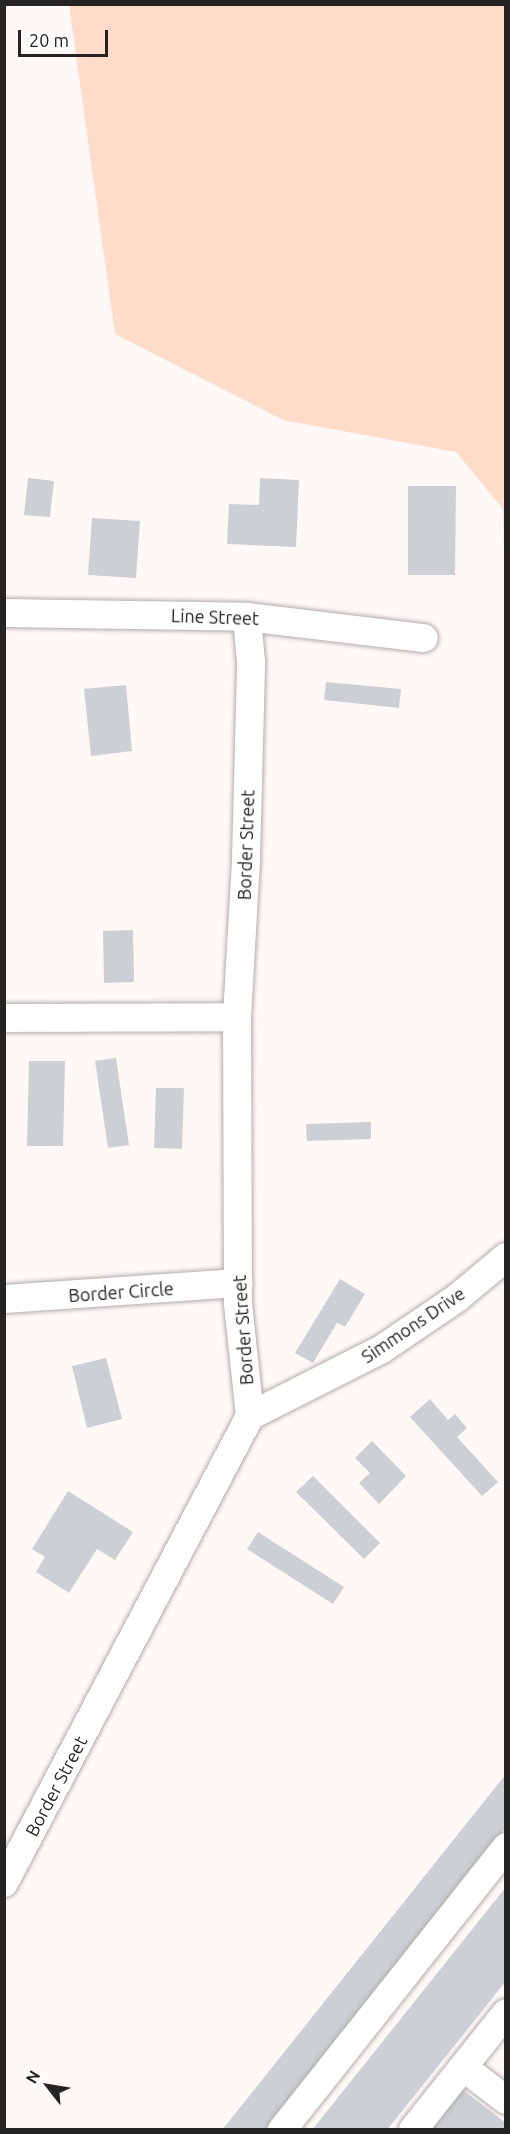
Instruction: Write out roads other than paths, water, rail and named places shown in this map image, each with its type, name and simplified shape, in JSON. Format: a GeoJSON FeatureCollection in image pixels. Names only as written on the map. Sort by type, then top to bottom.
{"type":"FeatureCollection","features":[{"type":"Feature","properties":{"kind":"street","name":"Line Street"},"geometry":{"type":"LineString","coordinates":[[4,613],[247,617],[424,638]]}},
{"type":"Feature","properties":{"kind":"street","name":"Border Street"},"geometry":{"type":"LineString","coordinates":[[4,1883],[250,1416],[238,1304],[237,1017],[246,859],[250,717],[251,662],[247,617]]}},
{"type":"Feature","properties":{"kind":"street"},"geometry":{"type":"LineString","coordinates":[[4,1018],[237,1017]]}},
{"type":"Feature","properties":{"kind":"street","name":"Simmons Drive"},"geometry":{"type":"LineString","coordinates":[[250,1416],[382,1349],[457,1298],[506,1257]]}},
{"type":"Feature","properties":{"kind":"street","name":"Border Circle"},"geometry":{"type":"LineString","coordinates":[[4,1299],[238,1283]]}},
{"type":"Feature","properties":{"kind":"street"},"geometry":{"type":"LineString","coordinates":[[282,2130],[506,1846]]}},
{"type":"Feature","properties":{"kind":"street"},"geometry":{"type":"LineString","coordinates":[[413,2130],[506,2013]]}},
{"type":"Feature","properties":{"kind":"street"},"geometry":{"type":"LineString","coordinates":[[463,2067],[506,2100]]}}]}
